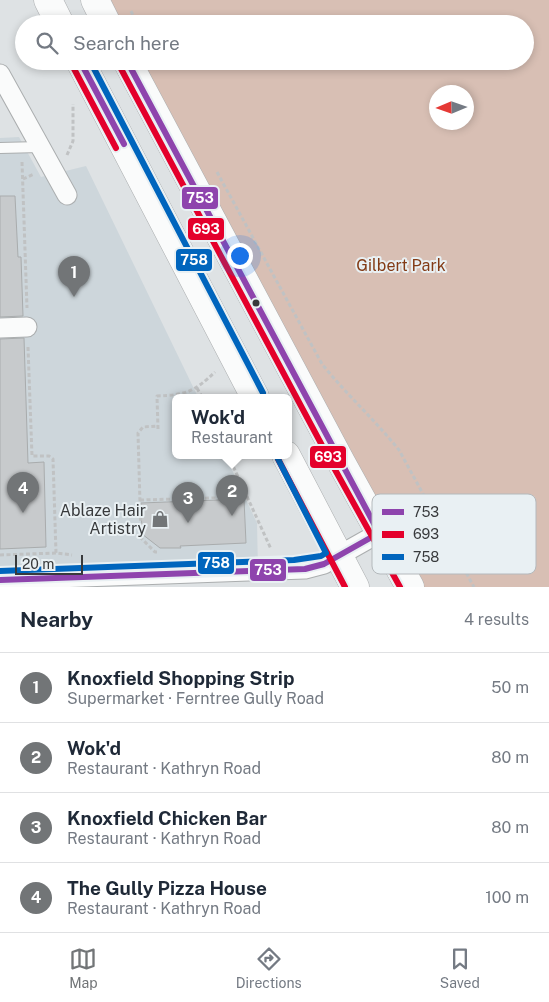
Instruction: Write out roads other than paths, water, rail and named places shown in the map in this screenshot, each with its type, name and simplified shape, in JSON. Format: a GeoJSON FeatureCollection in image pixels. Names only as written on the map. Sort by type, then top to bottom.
{"type":"FeatureCollection","features":[{"type":"Feature","properties":{"kind":"main road"},"geometry":{"type":"LineString","coordinates":[[48,0],[56,15]]}},
{"type":"Feature","properties":{"kind":"main road"},"geometry":{"type":"LineString","coordinates":[[94,0],[102,15]]}},
{"type":"Feature","properties":{"kind":"main road"},"geometry":{"type":"LineString","coordinates":[[85,70],[253,394]]}},
{"type":"Feature","properties":{"kind":"main road"},"geometry":{"type":"LineString","coordinates":[[132,70],[372,520]]}},
{"type":"Feature","properties":{"kind":"main road"},"geometry":{"type":"LineString","coordinates":[[139,171],[175,150]]}},
{"type":"Feature","properties":{"kind":"main road"},"geometry":{"type":"LineString","coordinates":[[288,459],[355,587]]}},
{"type":"Feature","properties":{"kind":"main road"},"geometry":{"type":"LineString","coordinates":[[403,574],[410,587]]}},
{"type":"Feature","properties":{"kind":"street"},"geometry":{"type":"LineString","coordinates":[[0,74],[67,195]]}},
{"type":"Feature","properties":{"kind":"street"},"geometry":{"type":"LineString","coordinates":[[0,328],[28,327]]}},
{"type":"Feature","properties":{"kind":"street"},"geometry":{"type":"LineString","coordinates":[[0,580],[305,569],[324,564],[372,537]]}},
{"type":"Feature","properties":{"kind":"lane"},"geometry":{"type":"LineString","coordinates":[[0,148],[40,147]]}},
{"type":"Feature","properties":{"kind":"place","name":"Knoxfield Shopping Strip"},"geometry":{"type":"Point","coordinates":[74,297]}},
{"type":"Feature","properties":{"kind":"place","name":"The Gully Pizza House"},"geometry":{"type":"Point","coordinates":[23,513]}},
{"type":"Feature","properties":{"kind":"place","name":"Wok'd"},"geometry":{"type":"Point","coordinates":[232,516]}},
{"type":"Feature","properties":{"kind":"place","name":"Ablaze Hair Artistry"},"geometry":{"type":"Point","coordinates":[160,519]}},
{"type":"Feature","properties":{"kind":"place","name":"Knoxfield Chicken Bar"},"geometry":{"type":"Point","coordinates":[188,523]}},
{"type":"Feature","properties":{"kind":"park label","name":"Gilbert Park"},"geometry":{"type":"Point","coordinates":[401,265]}}]}
